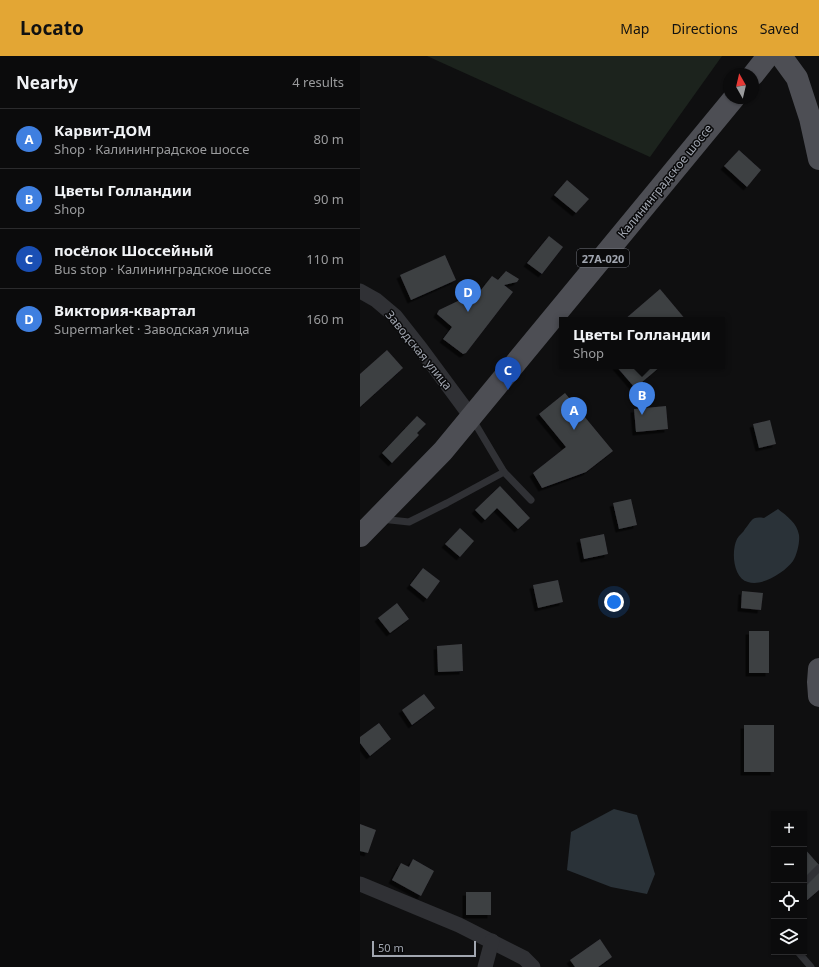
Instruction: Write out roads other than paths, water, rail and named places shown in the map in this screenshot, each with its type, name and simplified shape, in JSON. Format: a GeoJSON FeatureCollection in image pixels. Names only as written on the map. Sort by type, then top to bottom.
{"type":"FeatureCollection","features":[{"type":"Feature","properties":{"kind":"main road"},"geometry":{"type":"LineString","coordinates":[[758,68],[768,56]]}},
{"type":"Feature","properties":{"kind":"main road"},"geometry":{"type":"LineString","coordinates":[[780,56],[797,78],[810,118],[819,158]]}},
{"type":"Feature","properties":{"kind":"main road","name":"Калининградское шоссе"},"geometry":{"type":"LineString","coordinates":[[360,536],[443,451],[472,418],[729,104]]}},
{"type":"Feature","properties":{"kind":"main road"},"geometry":{"type":"LineString","coordinates":[[819,669],[819,696]]}},
{"type":"Feature","properties":{"kind":"street","name":"Заводская улица"},"geometry":{"type":"LineString","coordinates":[[360,291],[376,300],[394,316],[421,349],[472,418]]}},
{"type":"Feature","properties":{"kind":"street"},"geometry":{"type":"LineString","coordinates":[[360,884],[458,925],[492,941],[524,958],[533,967]]}},
{"type":"Feature","properties":{"kind":"street"},"geometry":{"type":"LineString","coordinates":[[485,967],[492,941]]}},
{"type":"Feature","properties":{"kind":"lane"},"geometry":{"type":"LineString","coordinates":[[472,418],[504,472],[531,500]]}},
{"type":"Feature","properties":{"kind":"lane"},"geometry":{"type":"LineString","coordinates":[[377,519],[410,522],[504,472]]}},
{"type":"Feature","properties":{"kind":"lane"},"geometry":{"type":"LineString","coordinates":[[807,880],[819,868]]}},
{"type":"Feature","properties":{"kind":"lane"},"geometry":{"type":"LineString","coordinates":[[801,955],[811,967]]}},
{"type":"Feature","properties":{"kind":"place","name":"Виктория-квартал"},"geometry":{"type":"Point","coordinates":[468,312]}},
{"type":"Feature","properties":{"kind":"place","name":"посёлок Шоссейный"},"geometry":{"type":"Point","coordinates":[508,390]}},
{"type":"Feature","properties":{"kind":"place","name":"Цветы Голландии"},"geometry":{"type":"Point","coordinates":[642,415]}},
{"type":"Feature","properties":{"kind":"place","name":"Карвит-ДОМ"},"geometry":{"type":"Point","coordinates":[574,430]}}]}
